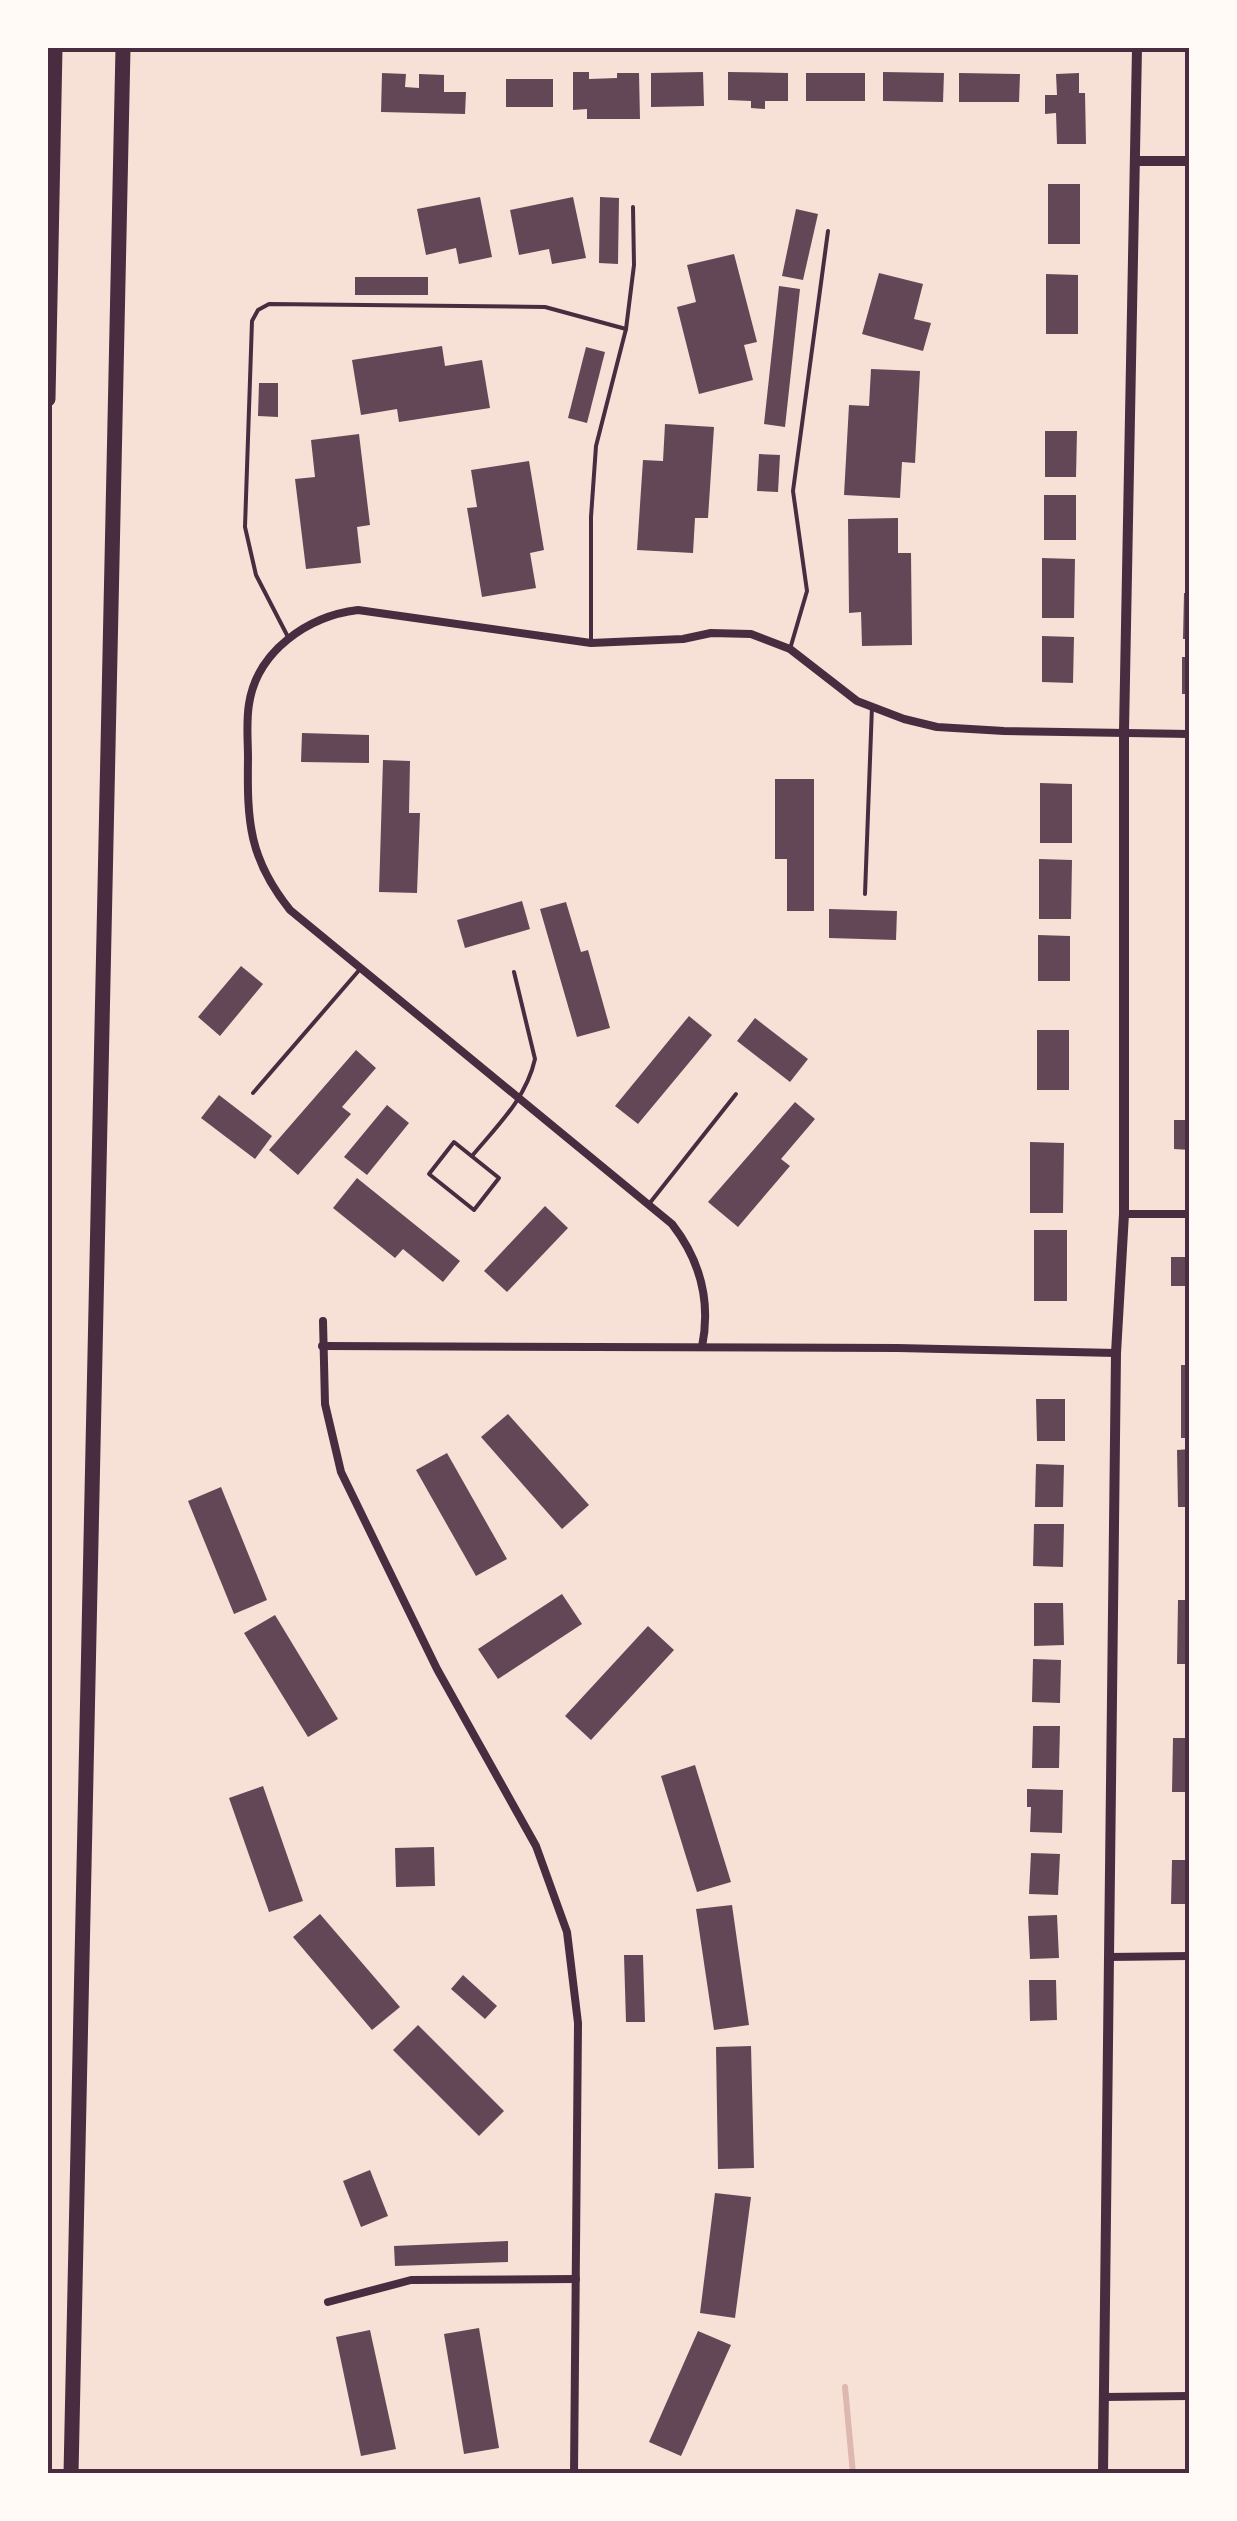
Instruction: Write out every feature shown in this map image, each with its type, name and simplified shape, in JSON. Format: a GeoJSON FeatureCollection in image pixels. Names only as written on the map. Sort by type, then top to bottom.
{"type":"FeatureCollection","features":[{"type":"Feature","properties":{"kind":"highway"},"geometry":{"type":"LineString","coordinates":[[48,400],[55,48]]}},
{"type":"Feature","properties":{"kind":"highway"},"geometry":{"type":"LineString","coordinates":[[70,2474],[122,48]]}},
{"type":"Feature","properties":{"kind":"street"},"geometry":{"type":"LineString","coordinates":[[1103,2474],[1116,1353],[1124,1214],[1124,731],[1136,48]]}},
{"type":"Feature","properties":{"kind":"street"},"geometry":{"type":"LineString","coordinates":[[1137,161],[1190,161]]}},
{"type":"Feature","properties":{"kind":"street"},"geometry":{"type":"LineString","coordinates":[[702,1347],[706,1304],[695,1261],[672,1224],[290,910],[260,866],[248,814],[248,705],[264,666],[288,637],[330,615],[358,610],[591,643],[738,632],[790,648],[857,701],[904,719],[971,730],[1190,734]]}},
{"type":"Feature","properties":{"kind":"street"},"geometry":{"type":"LineString","coordinates":[[1124,1214],[1190,1214]]}},
{"type":"Feature","properties":{"kind":"street"},"geometry":{"type":"LineString","coordinates":[[323,1320],[324,1404],[347,1488],[437,1669],[536,1846],[566,1932],[578,2023],[574,2474]]}},
{"type":"Feature","properties":{"kind":"street"},"geometry":{"type":"LineString","coordinates":[[322,1346],[1116,1353]]}},
{"type":"Feature","properties":{"kind":"street"},"geometry":{"type":"LineString","coordinates":[[1109,1957],[1190,1956]]}},
{"type":"Feature","properties":{"kind":"street"},"geometry":{"type":"LineString","coordinates":[[328,2302],[412,2280],[576,2278]]}},
{"type":"Feature","properties":{"kind":"street"},"geometry":{"type":"LineString","coordinates":[[1104,2397],[1190,2396]]}},
{"type":"Feature","properties":{"kind":"lane"},"geometry":{"type":"LineString","coordinates":[[591,643],[591,517],[596,446],[626,328],[634,266],[633,207]]}},
{"type":"Feature","properties":{"kind":"lane"},"geometry":{"type":"LineString","coordinates":[[790,648],[807,591],[793,491],[828,232]]}},
{"type":"Feature","properties":{"kind":"lane"},"geometry":{"type":"LineString","coordinates":[[288,637],[256,575],[245,527],[252,321],[258,310],[269,304],[545,307],[626,328]]}},
{"type":"Feature","properties":{"kind":"lane"},"geometry":{"type":"LineString","coordinates":[[865,894],[872,706]]}},
{"type":"Feature","properties":{"kind":"lane"},"geometry":{"type":"LineString","coordinates":[[253,1093],[361,967]]}},
{"type":"Feature","properties":{"kind":"lane"},"geometry":{"type":"LineString","coordinates":[[472,1156],[520,1099],[535,1059],[514,972]]}},
{"type":"Feature","properties":{"kind":"lane"},"geometry":{"type":"LineString","coordinates":[[649,1204],[736,1094]]}},
{"type":"Feature","properties":{"kind":"lane"},"geometry":{"type":"LineString","coordinates":[[454,1142],[472,1156],[500,1178],[474,1210],[428,1174],[454,1142]]}},
{"type":"Feature","properties":{"kind":"building"},"geometry":{"type":"Polygon","coordinates":[[[573,72],[589,72],[589,79],[639,73],[640,119],[587,119],[587,109],[573,110],[573,72]]]}},
{"type":"Feature","properties":{"kind":"building"},"geometry":{"type":"Polygon","coordinates":[[[703,72],[704,106],[651,107],[651,73],[703,72]]]}},
{"type":"Feature","properties":{"kind":"building"},"geometry":{"type":"Polygon","coordinates":[[[728,72],[788,73],[788,101],[765,101],[765,109],[751,108],[751,101],[728,100],[728,72]]]}},
{"type":"Feature","properties":{"kind":"building"},"geometry":{"type":"Polygon","coordinates":[[[883,72],[944,73],[943,102],[883,101],[883,72]]]}},
{"type":"Feature","properties":{"kind":"building"},"geometry":{"type":"Polygon","coordinates":[[[382,73],[406,74],[405,87],[419,88],[419,74],[444,75],[444,92],[466,92],[465,114],[381,112],[382,73]]]}},
{"type":"Feature","properties":{"kind":"building"},"geometry":{"type":"Polygon","coordinates":[[[806,73],[865,73],[865,101],[806,101],[806,73]]]}},
{"type":"Feature","properties":{"kind":"building"},"geometry":{"type":"Polygon","coordinates":[[[959,73],[1020,74],[1019,102],[959,102],[959,73]]]}},
{"type":"Feature","properties":{"kind":"building"},"geometry":{"type":"Polygon","coordinates":[[[1079,73],[1079,93],[1085,93],[1086,144],[1057,144],[1056,113],[1045,114],[1045,95],[1057,95],[1056,74],[1079,73]]]}},
{"type":"Feature","properties":{"kind":"building"},"geometry":{"type":"Polygon","coordinates":[[[506,79],[553,79],[553,107],[506,107],[506,79]]]}},
{"type":"Feature","properties":{"kind":"building"},"geometry":{"type":"Polygon","coordinates":[[[1048,184],[1080,184],[1080,244],[1048,244],[1048,184]]]}},
{"type":"Feature","properties":{"kind":"building"},"geometry":{"type":"Polygon","coordinates":[[[480,197],[492,257],[459,264],[456,248],[426,255],[417,209],[480,197]]]}},
{"type":"Feature","properties":{"kind":"building"},"geometry":{"type":"Polygon","coordinates":[[[573,197],[586,258],[552,264],[549,249],[519,255],[510,210],[573,197]]]}},
{"type":"Feature","properties":{"kind":"building"},"geometry":{"type":"Polygon","coordinates":[[[600,197],[619,198],[618,264],[599,263],[600,197]]]}},
{"type":"Feature","properties":{"kind":"building"},"geometry":{"type":"Polygon","coordinates":[[[796,209],[818,214],[803,280],[782,276],[796,209]]]}},
{"type":"Feature","properties":{"kind":"building"},"geometry":{"type":"Polygon","coordinates":[[[734,254],[757,342],[744,345],[753,380],[699,394],[677,307],[696,302],[687,265],[734,254]]]}},
{"type":"Feature","properties":{"kind":"building"},"geometry":{"type":"Polygon","coordinates":[[[879,273],[923,284],[914,319],[931,323],[923,351],[862,334],[879,273]]]}},
{"type":"Feature","properties":{"kind":"building"},"geometry":{"type":"Polygon","coordinates":[[[1046,274],[1078,275],[1078,334],[1046,334],[1046,274]]]}},
{"type":"Feature","properties":{"kind":"building"},"geometry":{"type":"Polygon","coordinates":[[[355,277],[428,277],[428,295],[355,295],[355,277]]]}},
{"type":"Feature","properties":{"kind":"building"},"geometry":{"type":"Polygon","coordinates":[[[779,286],[800,289],[785,427],[764,424],[779,286]]]}},
{"type":"Feature","properties":{"kind":"building"},"geometry":{"type":"Polygon","coordinates":[[[442,346],[445,366],[482,360],[490,408],[399,422],[397,409],[361,415],[352,360],[442,346]]]}},
{"type":"Feature","properties":{"kind":"building"},"geometry":{"type":"Polygon","coordinates":[[[586,347],[605,352],[587,423],[568,418],[586,347]]]}},
{"type":"Feature","properties":{"kind":"building"},"geometry":{"type":"Polygon","coordinates":[[[871,369],[920,371],[915,463],[902,462],[900,498],[844,495],[849,405],[869,406],[871,369]]]}},
{"type":"Feature","properties":{"kind":"building"},"geometry":{"type":"Polygon","coordinates":[[[259,383],[278,383],[278,417],[258,416],[259,383]]]}},
{"type":"Feature","properties":{"kind":"building"},"geometry":{"type":"Polygon","coordinates":[[[665,424],[714,427],[708,518],[695,518],[693,553],[637,550],[643,460],[663,461],[665,424]]]}},
{"type":"Feature","properties":{"kind":"building"},"geometry":{"type":"Polygon","coordinates":[[[1045,431],[1077,431],[1076,477],[1045,477],[1045,431]]]}},
{"type":"Feature","properties":{"kind":"building"},"geometry":{"type":"Polygon","coordinates":[[[359,434],[370,525],[357,527],[361,563],[306,569],[295,479],[315,477],[311,440],[359,434]]]}},
{"type":"Feature","properties":{"kind":"building"},"geometry":{"type":"Polygon","coordinates":[[[759,454],[780,455],[778,492],[757,491],[759,454]]]}},
{"type":"Feature","properties":{"kind":"building"},"geometry":{"type":"Polygon","coordinates":[[[529,461],[544,550],[530,553],[536,588],[482,597],[467,508],[477,507],[471,470],[529,461]]]}},
{"type":"Feature","properties":{"kind":"building"},"geometry":{"type":"Polygon","coordinates":[[[1044,495],[1076,495],[1076,540],[1044,540],[1044,495]]]}},
{"type":"Feature","properties":{"kind":"building"},"geometry":{"type":"Polygon","coordinates":[[[898,518],[898,553],[911,553],[912,645],[862,646],[861,612],[849,613],[848,519],[898,518]]]}},
{"type":"Feature","properties":{"kind":"building"},"geometry":{"type":"Polygon","coordinates":[[[1042,558],[1075,559],[1074,618],[1042,618],[1042,558]]]}},
{"type":"Feature","properties":{"kind":"building"},"geometry":{"type":"Polygon","coordinates":[[[1184,593],[1190,593],[1190,639],[1183,639],[1184,593]]]}},
{"type":"Feature","properties":{"kind":"building"},"geometry":{"type":"Polygon","coordinates":[[[1042,636],[1074,637],[1073,683],[1042,682],[1042,636]]]}},
{"type":"Feature","properties":{"kind":"building"},"geometry":{"type":"Polygon","coordinates":[[[1182,657],[1190,657],[1190,694],[1182,694],[1182,657]]]}},
{"type":"Feature","properties":{"kind":"building"},"geometry":{"type":"Polygon","coordinates":[[[302,733],[369,735],[369,763],[301,762],[302,733]]]}},
{"type":"Feature","properties":{"kind":"building"},"geometry":{"type":"Polygon","coordinates":[[[383,760],[410,761],[409,813],[420,813],[417,893],[379,892],[383,760]]]}},
{"type":"Feature","properties":{"kind":"building"},"geometry":{"type":"Polygon","coordinates":[[[775,779],[814,779],[814,911],[787,911],[787,859],[775,859],[775,779]]]}},
{"type":"Feature","properties":{"kind":"building"},"geometry":{"type":"Polygon","coordinates":[[[1040,783],[1072,784],[1072,843],[1040,843],[1040,783]]]}},
{"type":"Feature","properties":{"kind":"building"},"geometry":{"type":"Polygon","coordinates":[[[1039,859],[1072,860],[1071,919],[1039,919],[1039,859]]]}},
{"type":"Feature","properties":{"kind":"building"},"geometry":{"type":"Polygon","coordinates":[[[522,901],[530,929],[465,948],[457,920],[522,901]]]}},
{"type":"Feature","properties":{"kind":"building"},"geometry":{"type":"Polygon","coordinates":[[[566,902],[581,952],[588,950],[610,1028],[577,1037],[540,909],[566,902]]]}},
{"type":"Feature","properties":{"kind":"building"},"geometry":{"type":"Polygon","coordinates":[[[829,909],[897,911],[896,940],[829,938],[829,909]]]}},
{"type":"Feature","properties":{"kind":"building"},"geometry":{"type":"Polygon","coordinates":[[[1038,935],[1070,936],[1070,981],[1038,981],[1038,935]]]}},
{"type":"Feature","properties":{"kind":"building"},"geometry":{"type":"Polygon","coordinates":[[[241,966],[263,984],[220,1036],[198,1017],[241,966]]]}},
{"type":"Feature","properties":{"kind":"building"},"geometry":{"type":"Polygon","coordinates":[[[689,1016],[712,1035],[638,1124],[615,1106],[689,1016]]]}},
{"type":"Feature","properties":{"kind":"building"},"geometry":{"type":"Polygon","coordinates":[[[755,1018],[808,1059],[790,1082],[737,1041],[755,1018]]]}},
{"type":"Feature","properties":{"kind":"building"},"geometry":{"type":"Polygon","coordinates":[[[1037,1030],[1069,1030],[1069,1090],[1037,1090],[1037,1030]]]}},
{"type":"Feature","properties":{"kind":"building"},"geometry":{"type":"Polygon","coordinates":[[[356,1050],[376,1068],[342,1107],[351,1114],[298,1175],[269,1150],[356,1050]]]}},
{"type":"Feature","properties":{"kind":"building"},"geometry":{"type":"Polygon","coordinates":[[[219,1095],[272,1136],[255,1159],[201,1118],[219,1095]]]}},
{"type":"Feature","properties":{"kind":"building"},"geometry":{"type":"Polygon","coordinates":[[[795,1102],[815,1119],[781,1159],[790,1166],[738,1227],[708,1202],[795,1102]]]}},
{"type":"Feature","properties":{"kind":"building"},"geometry":{"type":"Polygon","coordinates":[[[387,1105],[409,1123],[367,1175],[344,1157],[387,1105]]]}},
{"type":"Feature","properties":{"kind":"building"},"geometry":{"type":"Polygon","coordinates":[[[1174,1120],[1190,1120],[1190,1150],[1174,1149],[1174,1120]]]}},
{"type":"Feature","properties":{"kind":"building"},"geometry":{"type":"Polygon","coordinates":[[[1030,1142],[1064,1143],[1063,1213],[1030,1213],[1030,1142]]]}},
{"type":"Feature","properties":{"kind":"building"},"geometry":{"type":"Polygon","coordinates":[[[357,1178],[460,1261],[443,1282],[403,1249],[395,1258],[333,1208],[357,1178]]]}},
{"type":"Feature","properties":{"kind":"building"},"geometry":{"type":"Polygon","coordinates":[[[545,1206],[568,1228],[507,1292],[484,1271],[545,1206]]]}},
{"type":"Feature","properties":{"kind":"building"},"geometry":{"type":"Polygon","coordinates":[[[1034,1230],[1067,1230],[1067,1301],[1034,1301],[1034,1230]]]}},
{"type":"Feature","properties":{"kind":"building"},"geometry":{"type":"Polygon","coordinates":[[[1171,1257],[1190,1257],[1190,1286],[1171,1286],[1171,1257]]]}},
{"type":"Feature","properties":{"kind":"building"},"geometry":{"type":"Polygon","coordinates":[[[1181,1365],[1190,1365],[1190,1438],[1181,1438],[1181,1365]]]}},
{"type":"Feature","properties":{"kind":"building"},"geometry":{"type":"Polygon","coordinates":[[[1036,1399],[1065,1399],[1065,1441],[1037,1441],[1036,1399]]]}},
{"type":"Feature","properties":{"kind":"building"},"geometry":{"type":"Polygon","coordinates":[[[508,1414],[589,1505],[562,1529],[481,1437],[508,1414]]]}},
{"type":"Feature","properties":{"kind":"building"},"geometry":{"type":"Polygon","coordinates":[[[1190,1449],[1190,1507],[1178,1507],[1177,1450],[1190,1449]]]}},
{"type":"Feature","properties":{"kind":"building"},"geometry":{"type":"Polygon","coordinates":[[[447,1453],[507,1559],[476,1576],[416,1470],[447,1453]]]}},
{"type":"Feature","properties":{"kind":"building"},"geometry":{"type":"Polygon","coordinates":[[[1036,1464],[1064,1465],[1063,1507],[1035,1507],[1036,1464]]]}},
{"type":"Feature","properties":{"kind":"building"},"geometry":{"type":"Polygon","coordinates":[[[221,1487],[267,1600],[234,1614],[188,1501],[221,1487]]]}},
{"type":"Feature","properties":{"kind":"building"},"geometry":{"type":"Polygon","coordinates":[[[1034,1524],[1064,1524],[1063,1567],[1033,1566],[1034,1524]]]}},
{"type":"Feature","properties":{"kind":"building"},"geometry":{"type":"Polygon","coordinates":[[[562,1594],[582,1624],[498,1679],[478,1649],[562,1594]]]}},
{"type":"Feature","properties":{"kind":"building"},"geometry":{"type":"Polygon","coordinates":[[[1178,1600],[1190,1600],[1190,1664],[1177,1664],[1178,1600]]]}},
{"type":"Feature","properties":{"kind":"building"},"geometry":{"type":"Polygon","coordinates":[[[1034,1603],[1063,1603],[1064,1645],[1034,1646],[1034,1603]]]}},
{"type":"Feature","properties":{"kind":"building"},"geometry":{"type":"Polygon","coordinates":[[[275,1615],[338,1719],[308,1737],[244,1633],[275,1615]]]}},
{"type":"Feature","properties":{"kind":"building"},"geometry":{"type":"Polygon","coordinates":[[[648,1626],[674,1650],[591,1740],[565,1716],[648,1626]]]}},
{"type":"Feature","properties":{"kind":"building"},"geometry":{"type":"Polygon","coordinates":[[[1033,1659],[1061,1660],[1060,1703],[1032,1702],[1033,1659]]]}},
{"type":"Feature","properties":{"kind":"building"},"geometry":{"type":"Polygon","coordinates":[[[1033,1726],[1060,1726],[1059,1768],[1032,1768],[1033,1726]]]}},
{"type":"Feature","properties":{"kind":"building"},"geometry":{"type":"Polygon","coordinates":[[[1173,1738],[1190,1738],[1190,1792],[1172,1792],[1173,1738]]]}},
{"type":"Feature","properties":{"kind":"building"},"geometry":{"type":"Polygon","coordinates":[[[695,1765],[731,1882],[697,1892],[661,1776],[695,1765]]]}},
{"type":"Feature","properties":{"kind":"building"},"geometry":{"type":"Polygon","coordinates":[[[263,1786],[303,1901],[269,1912],[229,1798],[263,1786]]]}},
{"type":"Feature","properties":{"kind":"building"},"geometry":{"type":"Polygon","coordinates":[[[1027,1789],[1063,1790],[1062,1833],[1030,1832],[1027,1789]]]}},
{"type":"Feature","properties":{"kind":"building"},"geometry":{"type":"Polygon","coordinates":[[[434,1847],[435,1886],[396,1887],[395,1848],[434,1847]]]}},
{"type":"Feature","properties":{"kind":"building"},"geometry":{"type":"Polygon","coordinates":[[[1031,1853],[1060,1854],[1058,1895],[1029,1894],[1031,1853]]]}},
{"type":"Feature","properties":{"kind":"building"},"geometry":{"type":"Polygon","coordinates":[[[1172,1860],[1190,1860],[1190,1904],[1171,1904],[1172,1860]]]}},
{"type":"Feature","properties":{"kind":"building"},"geometry":{"type":"Polygon","coordinates":[[[732,1905],[749,2025],[714,2030],[696,1909],[732,1905]]]}},
{"type":"Feature","properties":{"kind":"building"},"geometry":{"type":"Polygon","coordinates":[[[320,1914],[400,2007],[372,2030],[293,1937],[320,1914]]]}},
{"type":"Feature","properties":{"kind":"building"},"geometry":{"type":"Polygon","coordinates":[[[1057,1915],[1059,1958],[1030,1959],[1028,1916],[1057,1915]]]}},
{"type":"Feature","properties":{"kind":"building"},"geometry":{"type":"Polygon","coordinates":[[[624,1955],[643,1955],[645,2022],[626,2022],[624,1955]]]}},
{"type":"Feature","properties":{"kind":"building"},"geometry":{"type":"Polygon","coordinates":[[[463,1975],[497,2006],[485,2019],[451,1989],[463,1975]]]}},
{"type":"Feature","properties":{"kind":"building"},"geometry":{"type":"Polygon","coordinates":[[[1029,1980],[1056,1980],[1057,2020],[1030,2021],[1029,1980]]]}},
{"type":"Feature","properties":{"kind":"building"},"geometry":{"type":"Polygon","coordinates":[[[418,2025],[504,2111],[479,2136],[393,2050],[418,2025]]]}},
{"type":"Feature","properties":{"kind":"building"},"geometry":{"type":"Polygon","coordinates":[[[751,2046],[754,2168],[718,2169],[716,2047],[751,2046]]]}},
{"type":"Feature","properties":{"kind":"building"},"geometry":{"type":"Polygon","coordinates":[[[370,2170],[388,2216],[361,2227],[343,2181],[370,2170]]]}},
{"type":"Feature","properties":{"kind":"building"},"geometry":{"type":"Polygon","coordinates":[[[715,2193],[751,2197],[735,2318],[700,2313],[715,2193]]]}},
{"type":"Feature","properties":{"kind":"building"},"geometry":{"type":"Polygon","coordinates":[[[508,2241],[508,2262],[395,2266],[394,2246],[508,2241]]]}},
{"type":"Feature","properties":{"kind":"building"},"geometry":{"type":"Polygon","coordinates":[[[479,2328],[499,2448],[464,2454],[444,2334],[479,2328]]]}},
{"type":"Feature","properties":{"kind":"building"},"geometry":{"type":"Polygon","coordinates":[[[370,2330],[396,2449],[361,2456],[336,2337],[370,2330]]]}},
{"type":"Feature","properties":{"kind":"building"},"geometry":{"type":"Polygon","coordinates":[[[698,2331],[731,2345],[681,2456],[649,2442],[698,2331]]]}},
{"type":"Feature","properties":{"kind":"waterway"},"geometry":{"type":"LineString","coordinates":[[845,2387],[853,2474]]}}]}
